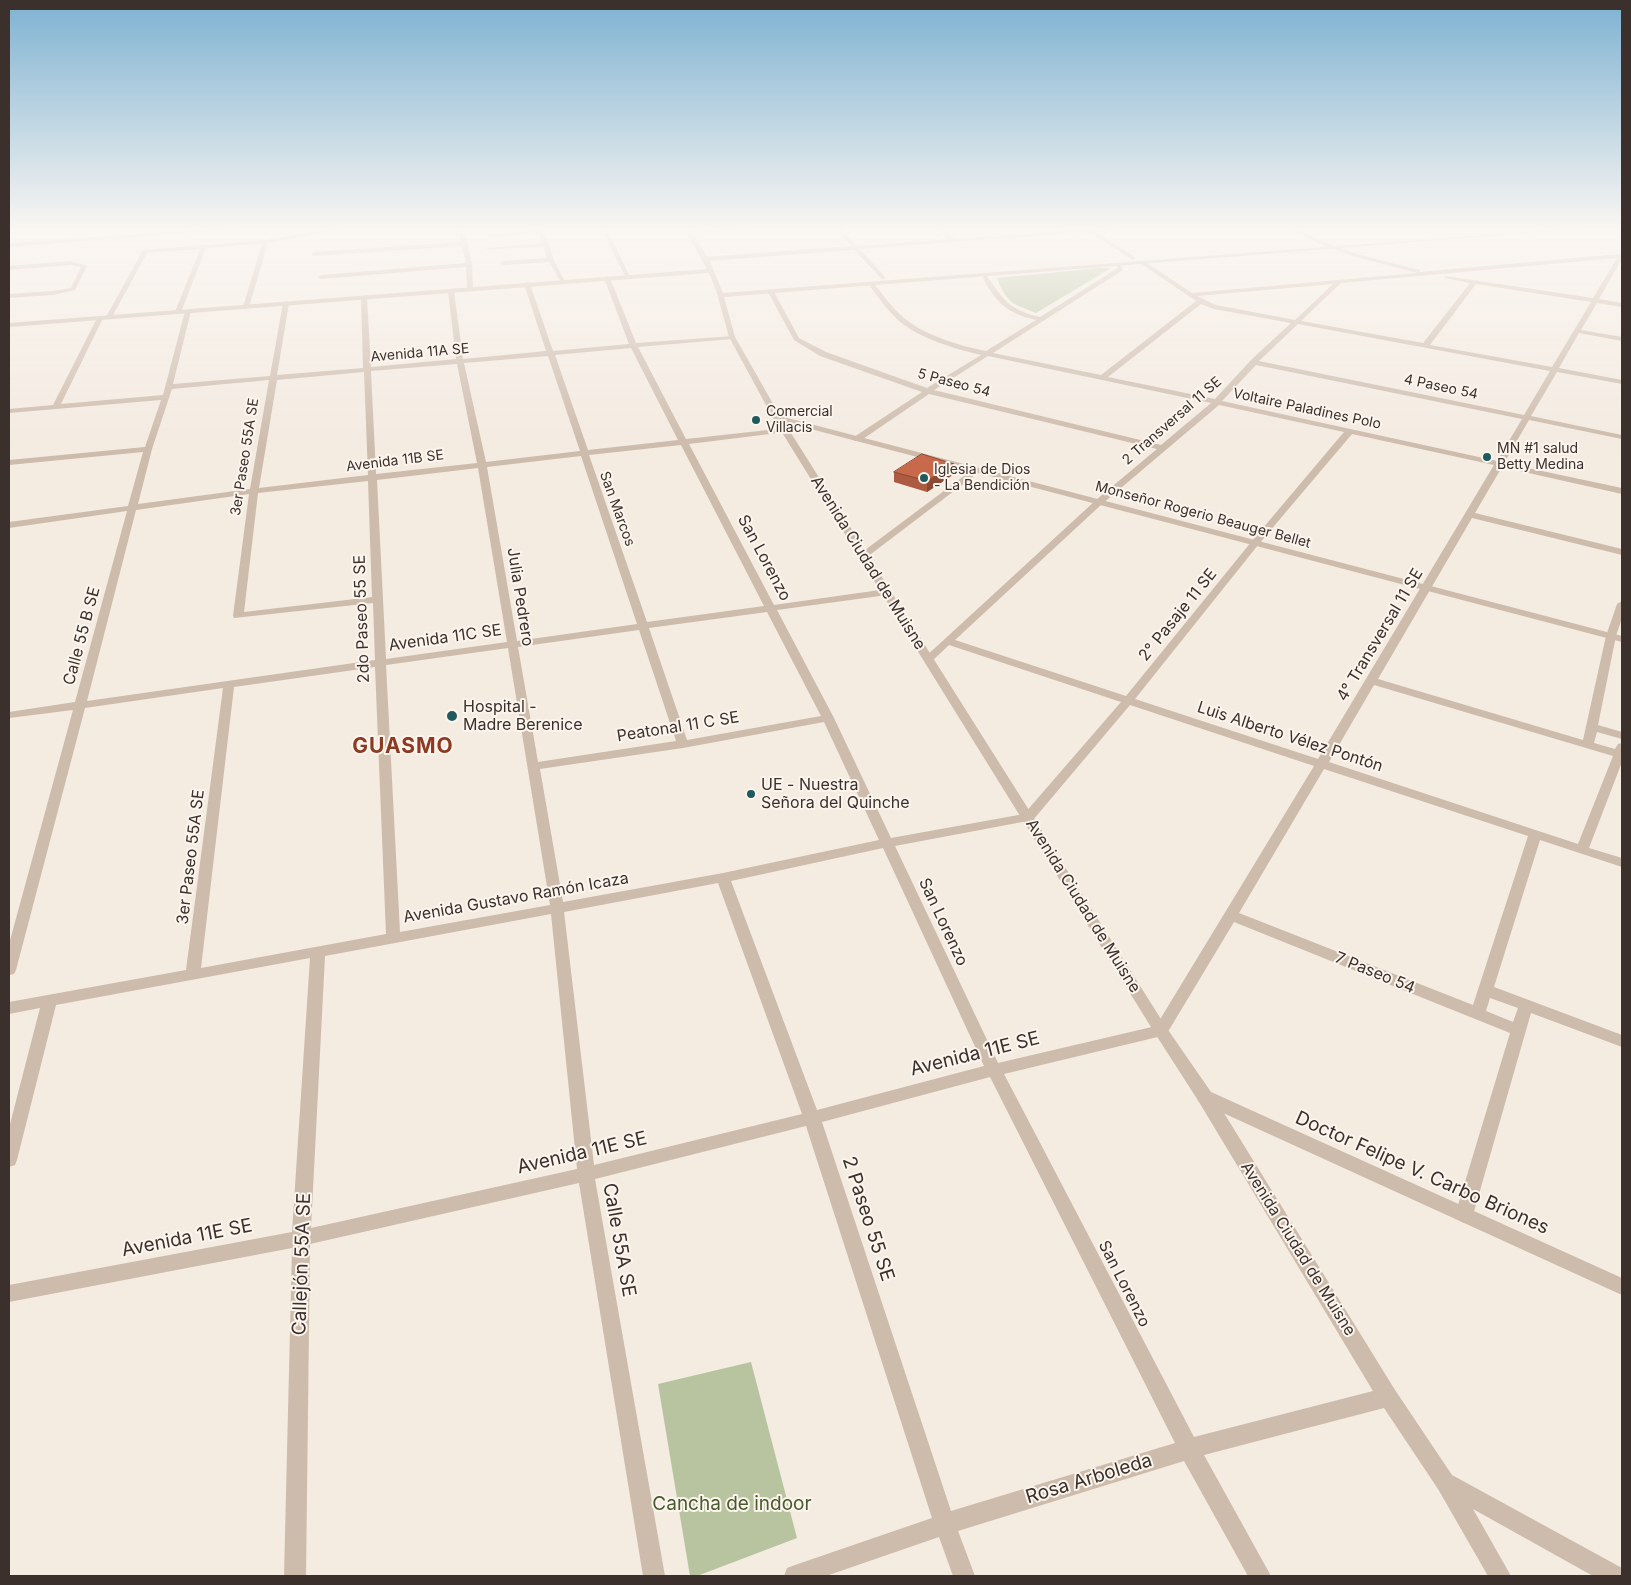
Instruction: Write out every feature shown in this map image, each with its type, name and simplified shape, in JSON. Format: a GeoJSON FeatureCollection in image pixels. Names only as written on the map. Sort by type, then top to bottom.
{"type":"FeatureCollection","features":[{"type":"Feature","properties":{"kind":"street"},"geometry":{"type":"LineString","coordinates":[[109,317],[118,301]]}},
{"type":"Feature","properties":{"kind":"street"},"geometry":{"type":"LineString","coordinates":[[178,312],[182,301]]}},
{"type":"Feature","properties":{"kind":"street"},"geometry":{"type":"LineString","coordinates":[[246,307],[248,301]]}},
{"type":"Feature","properties":{"kind":"street"},"geometry":{"type":"LineString","coordinates":[[9,325],[318,301]]}},
{"type":"Feature","properties":{"kind":"street","name":"2do Paseo 55 SE"},"geometry":{"type":"LineString","coordinates":[[364,301],[393,939]]}},
{"type":"Feature","properties":{"kind":"street","name":"Julia Pedrero"},"geometry":{"type":"LineString","coordinates":[[452,301],[460,362],[482,465],[557,908]]}},
{"type":"Feature","properties":{"kind":"street","name":"San Marcos"},"geometry":{"type":"LineString","coordinates":[[533,301],[683,744]]}},
{"type":"Feature","properties":{"kind":"street","name":"San Lorenzo"},"geometry":{"type":"LineString","coordinates":[[616,301],[634,347],[828,718],[994,1070],[1189,1448],[1260,1576]]}},
{"type":"Feature","properties":{"kind":"street","name":"Avenida Ciudad de Muisne"},"geometry":{"type":"LineString","coordinates":[[722,301],[732,337],[777,418],[1161,1031],[1205,1098],[1388,1396],[1445,1482],[1500,1576]]}},
{"type":"Feature","properties":{"kind":"street","name":"5 Paseo 54"},"geometry":{"type":"LineString","coordinates":[[776,301],[796,339],[823,354],[928,391],[1163,448]]}},
{"type":"Feature","properties":{"kind":"street","name":"Voltaire Paladines Polo"},"geometry":{"type":"LineString","coordinates":[[885,301],[900,318],[912,328],[964,349],[1217,402],[1622,491]]}},
{"type":"Feature","properties":{"kind":"street"},"geometry":{"type":"LineString","coordinates":[[1000,301],[1024,314],[1040,319]]}},
{"type":"Feature","properties":{"kind":"street"},"geometry":{"type":"LineString","coordinates":[[857,439],[928,391],[1070,301]]}},
{"type":"Feature","properties":{"kind":"street"},"geometry":{"type":"LineString","coordinates":[[1102,378],[1200,301],[1214,307],[1622,382]]}},
{"type":"Feature","properties":{"kind":"street","name":"2 Transversal 11 SE"},"geometry":{"type":"LineString","coordinates":[[928,659],[1099,502],[1217,402],[1254,362],[1318,301]]}},
{"type":"Feature","properties":{"kind":"street"},"geometry":{"type":"LineString","coordinates":[[1425,346],[1460,301]]}},
{"type":"Feature","properties":{"kind":"street","name":"4° Transversal 11 SE"},"geometry":{"type":"LineString","coordinates":[[1161,1031],[1428,588],[1594,301]]}},
{"type":"Feature","properties":{"kind":"street"},"geometry":{"type":"LineString","coordinates":[[1600,301],[1622,305]]}},
{"type":"Feature","properties":{"kind":"street","name":"3er Paseo 55A SE"},"geometry":{"type":"LineString","coordinates":[[286,303],[254,491],[238,616],[378,599]]}},
{"type":"Feature","properties":{"kind":"street","name":"Calle 55 B SE"},"geometry":{"type":"LineString","coordinates":[[9,970],[134,508],[148,449],[168,392],[188,311]]}},
{"type":"Feature","properties":{"kind":"street"},"geometry":{"type":"LineString","coordinates":[[55,408],[100,318]]}},
{"type":"Feature","properties":{"kind":"street"},"geometry":{"type":"LineString","coordinates":[[1577,332],[1622,339]]}},
{"type":"Feature","properties":{"kind":"street","name":"Avenida 11A SE"},"geometry":{"type":"LineString","coordinates":[[9,411],[55,408],[272,379],[551,352],[634,347],[732,337]]}},
{"type":"Feature","properties":{"kind":"street","name":"4 Paseo 54"},"geometry":{"type":"LineString","coordinates":[[1254,362],[1622,437]]}},
{"type":"Feature","properties":{"kind":"street","name":"Monseñor Rogerio Beauger Bellet"},"geometry":{"type":"LineString","coordinates":[[777,418],[1622,639]]}},
{"type":"Feature","properties":{"kind":"street","name":"Avenida 11B SE"},"geometry":{"type":"LineString","coordinates":[[9,525],[254,491],[786,430]]}},
{"type":"Feature","properties":{"kind":"street","name":"2° Pasaje 11 SE"},"geometry":{"type":"LineString","coordinates":[[1028,817],[1128,700],[1255,543],[1350,431]]}},
{"type":"Feature","properties":{"kind":"street"},"geometry":{"type":"LineString","coordinates":[[9,462],[148,449]]}},
{"type":"Feature","properties":{"kind":"street"},"geometry":{"type":"LineString","coordinates":[[864,555],[976,470]]}},
{"type":"Feature","properties":{"kind":"street"},"geometry":{"type":"LineString","coordinates":[[1470,515],[1622,552]]}},
{"type":"Feature","properties":{"kind":"street","name":"Avenida 11C SE"},"geometry":{"type":"LineString","coordinates":[[9,715],[887,592]]}},
{"type":"Feature","properties":{"kind":"street"},"geometry":{"type":"LineString","coordinates":[[1588,744],[1593,728],[1611,636],[1622,604]]}},
{"type":"Feature","properties":{"kind":"street","name":"Luis Alberto Vélez Pontón"},"geometry":{"type":"LineString","coordinates":[[948,641],[1622,863]]}},
{"type":"Feature","properties":{"kind":"street"},"geometry":{"type":"LineString","coordinates":[[1372,681],[1588,744],[1621,750],[1582,850]]}},
{"type":"Feature","properties":{"kind":"street","name":"3er Paseo 55A SE"},"geometry":{"type":"LineString","coordinates":[[193,974],[229,684]]}},
{"type":"Feature","properties":{"kind":"street","name":"Peatonal 11 C SE"},"geometry":{"type":"LineString","coordinates":[[533,766],[683,744],[828,718]]}},
{"type":"Feature","properties":{"kind":"street"},"geometry":{"type":"LineString","coordinates":[[1593,728],[1622,736]]}},
{"type":"Feature","properties":{"kind":"street","name":"Avenida Gustavo Ramón Icaza"},"geometry":{"type":"LineString","coordinates":[[9,1008],[723,878],[886,843],[1028,817]]}},
{"type":"Feature","properties":{"kind":"street"},"geometry":{"type":"LineString","coordinates":[[1478,1013],[1535,834]]}},
{"type":"Feature","properties":{"kind":"street","name":"2 Paseo 55 SE"},"geometry":{"type":"LineString","coordinates":[[723,878],[812,1118],[945,1524],[964,1576]]}},
{"type":"Feature","properties":{"kind":"street","name":"Calle 55A SE"},"geometry":{"type":"LineString","coordinates":[[557,908],[586,1174],[654,1576]]}},
{"type":"Feature","properties":{"kind":"street","name":"7 Paseo 54"},"geometry":{"type":"LineString","coordinates":[[1231,915],[1519,1030]]}},
{"type":"Feature","properties":{"kind":"street","name":"Callejón 55A SE"},"geometry":{"type":"LineString","coordinates":[[295,1576],[301,1238],[318,952]]}},
{"type":"Feature","properties":{"kind":"street"},"geometry":{"type":"LineString","coordinates":[[1485,990],[1622,1042]]}},
{"type":"Feature","properties":{"kind":"street"},"geometry":{"type":"LineString","coordinates":[[9,1160],[49,1001]]}},
{"type":"Feature","properties":{"kind":"street"},"geometry":{"type":"LineString","coordinates":[[1464,1215],[1526,1005]]}},
{"type":"Feature","properties":{"kind":"street","name":"Avenida 11E SE"},"geometry":{"type":"LineString","coordinates":[[9,1294],[301,1238],[586,1174],[812,1118],[994,1070],[1161,1031]]}},
{"type":"Feature","properties":{"kind":"street","name":"Doctor Felipe V. Carbo Briones"},"geometry":{"type":"LineString","coordinates":[[1205,1098],[1622,1287]]}},
{"type":"Feature","properties":{"kind":"street","name":"Rosa Arboleda"},"geometry":{"type":"LineString","coordinates":[[795,1576],[945,1524],[1189,1448],[1388,1396]]}},
{"type":"Feature","properties":{"kind":"street"},"geometry":{"type":"LineString","coordinates":[[1445,1482],[1614,1576]]}},
{"type":"Feature","properties":{"kind":"green space"},"geometry":{"type":"Polygon","coordinates":[[[1010,301],[1056,301],[1036,313],[1010,301]]]}},
{"type":"Feature","properties":{"kind":"green space","name":"Cancha de indoor"},"geometry":{"type":"Polygon","coordinates":[[[751,1362],[797,1538],[697,1576],[690,1576],[658,1384],[751,1362]]]}},
{"type":"Feature","properties":{"kind":"building"},"geometry":{"type":"Polygon","coordinates":[[[922,454],[954,464],[927,481],[894,472],[922,454]]]}},
{"type":"Feature","properties":{"kind":"place","name":"Comercial Villacis"},"geometry":{"type":"Point","coordinates":[756,420]}},
{"type":"Feature","properties":{"kind":"place","name":"MN #1 salud Betty Medina"},"geometry":{"type":"Point","coordinates":[1487,457]}},
{"type":"Feature","properties":{"kind":"place","name":"Iglesia de Dios - La Bendición"},"geometry":{"type":"Point","coordinates":[924,478]}},
{"type":"Feature","properties":{"kind":"place","name":"Hospital - Madre Berenice"},"geometry":{"type":"Point","coordinates":[452,716]}},
{"type":"Feature","properties":{"kind":"place","name":"UE - Nuestra Señora del Quinche"},"geometry":{"type":"Point","coordinates":[751,794]}},
{"type":"Feature","properties":{"kind":"district","name":"GUASMO"},"geometry":{"type":"Point","coordinates":[403,747]}}]}
